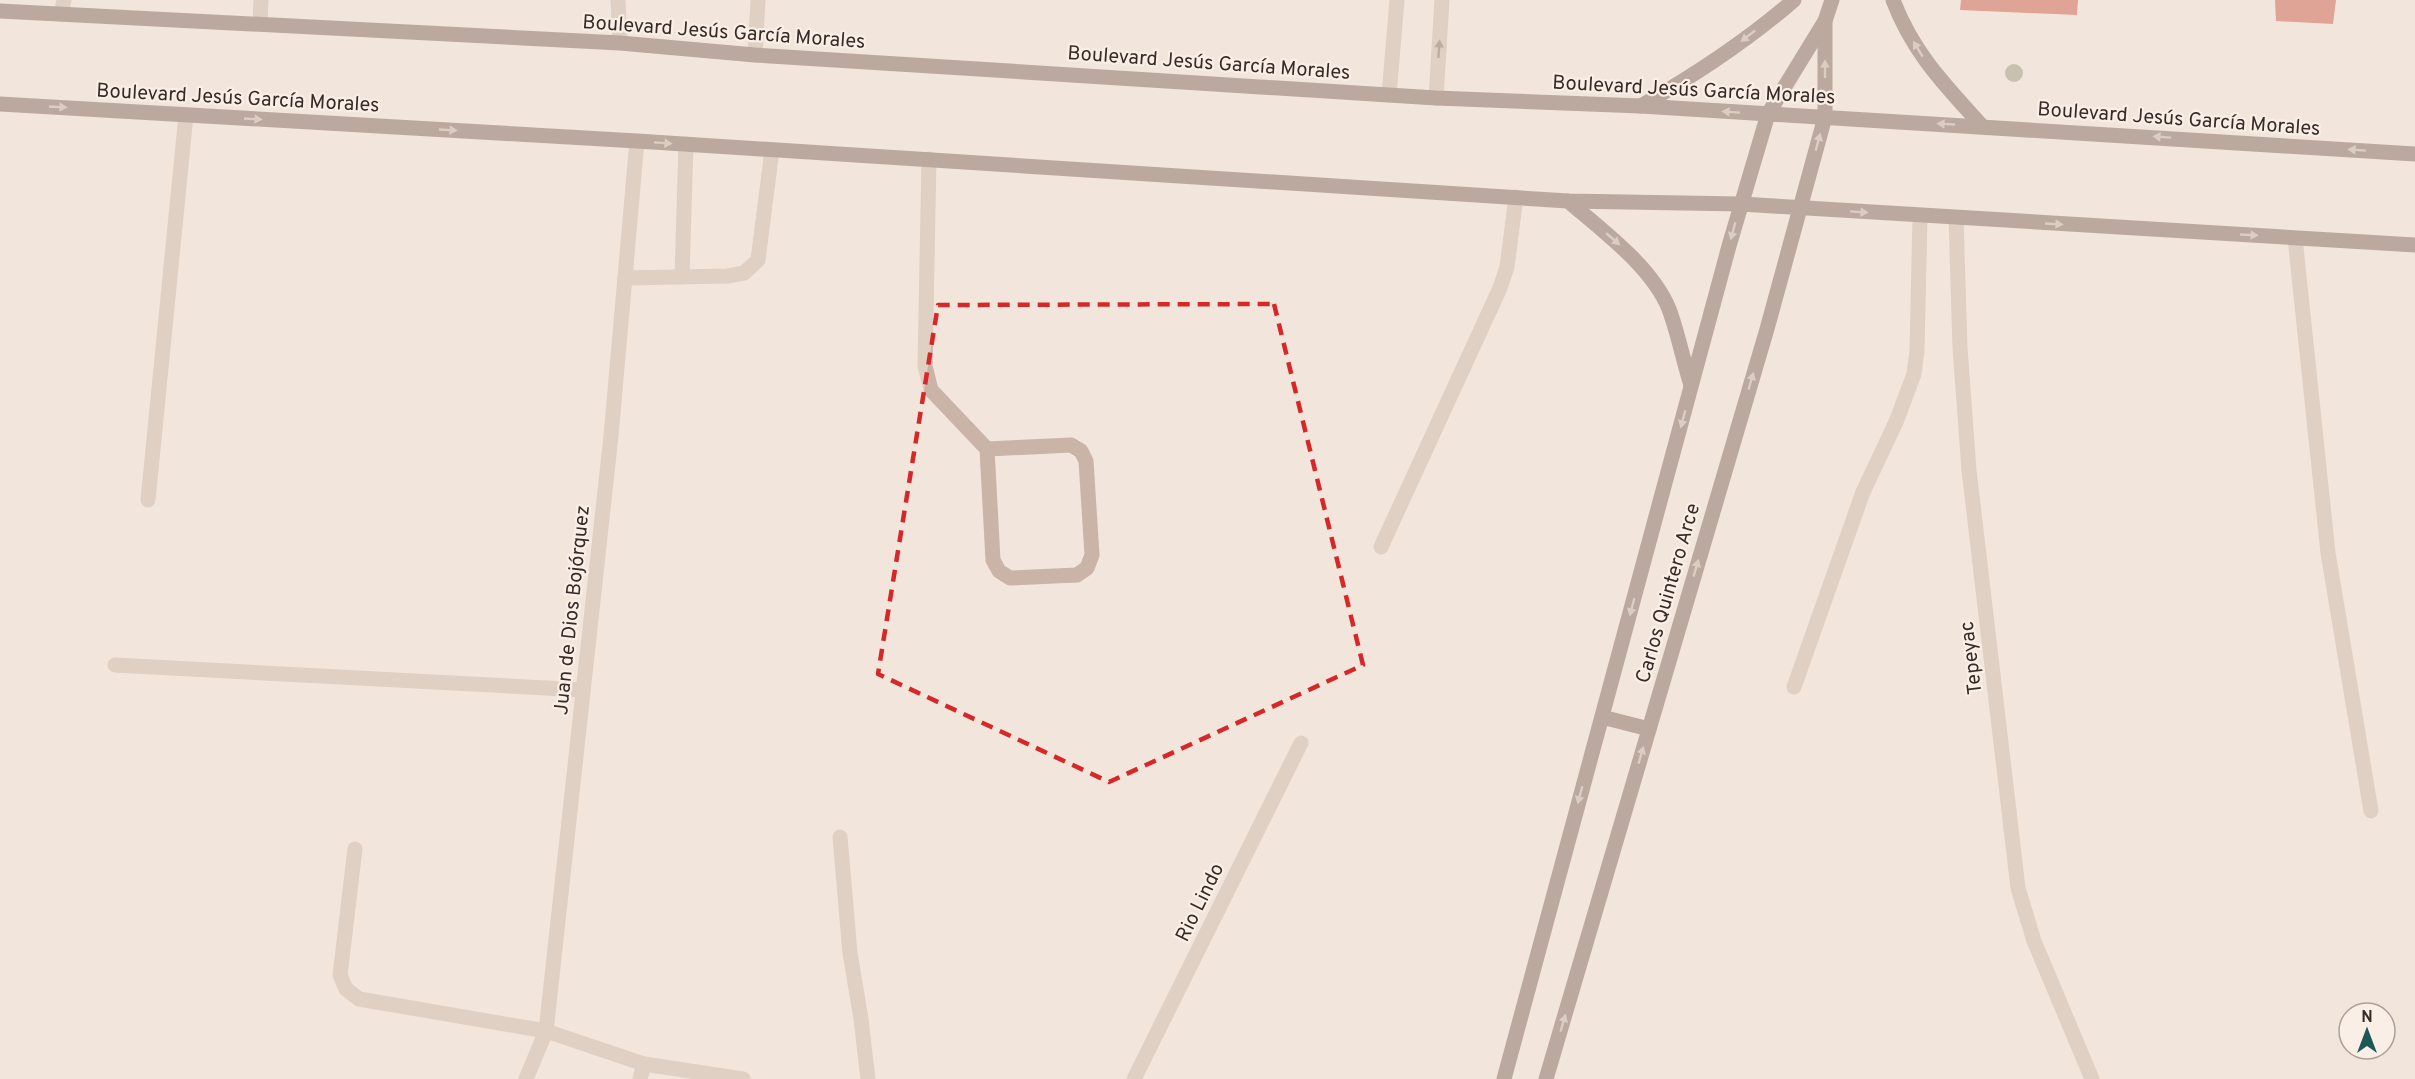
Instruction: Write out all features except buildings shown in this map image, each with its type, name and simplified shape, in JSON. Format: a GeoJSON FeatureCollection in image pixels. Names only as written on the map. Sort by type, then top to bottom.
{"type":"FeatureCollection","features":[{"type":"Feature","properties":{"kind":"main road"},"geometry":{"type":"LineString","coordinates":[[1641,106],[1696,74],[1745,40],[1794,0]]}},
{"type":"Feature","properties":{"kind":"main road"},"geometry":{"type":"LineString","coordinates":[[1825,21],[1832,0]]}},
{"type":"Feature","properties":{"kind":"main road"},"geometry":{"type":"LineString","coordinates":[[1893,0],[1910,36],[1927,64],[1982,126]]}},
{"type":"Feature","properties":{"kind":"main road","name":"Boulevard Jesús García Morales"},"geometry":{"type":"LineString","coordinates":[[0,11],[63,7],[260,24],[620,44],[755,55],[1436,98],[1641,106],[2415,154]]}},
{"type":"Feature","properties":{"kind":"main road","name":"Carlos Quintero Arce"},"geometry":{"type":"LineString","coordinates":[[1504,1079],[1741,204],[1768,114],[1825,21]]}},
{"type":"Feature","properties":{"kind":"main road","name":"Carlos Quintero Arce"},"geometry":{"type":"LineString","coordinates":[[1546,1079],[1801,208],[1825,117],[1825,21]]}},
{"type":"Feature","properties":{"kind":"main road","name":"Boulevard Jesús García Morales"},"geometry":{"type":"LineString","coordinates":[[0,104],[929,159],[1568,201],[1741,204],[2415,245]]}},
{"type":"Feature","properties":{"kind":"main road"},"geometry":{"type":"LineString","coordinates":[[1568,201],[1619,244],[1644,271],[1668,308],[1691,387]]}},
{"type":"Feature","properties":{"kind":"main road"},"geometry":{"type":"LineString","coordinates":[[1602,717],[1649,729]]}},
{"type":"Feature","properties":{"kind":"street"},"geometry":{"type":"LineString","coordinates":[[260,24],[261,0]]}},
{"type":"Feature","properties":{"kind":"street"},"geometry":{"type":"LineString","coordinates":[[618,0],[620,44]]}},
{"type":"Feature","properties":{"kind":"street"},"geometry":{"type":"LineString","coordinates":[[755,55],[758,0]]}},
{"type":"Feature","properties":{"kind":"street"},"geometry":{"type":"LineString","coordinates":[[1389,94],[1397,0]]}},
{"type":"Feature","properties":{"kind":"street"},"geometry":{"type":"LineString","coordinates":[[1436,98],[1442,0]]}},
{"type":"Feature","properties":{"kind":"street"},"geometry":{"type":"LineString","coordinates":[[148,500],[186,115]]}},
{"type":"Feature","properties":{"kind":"street","name":"Juan de Dios Bojórquez"},"geometry":{"type":"LineString","coordinates":[[526,1079],[546,1031],[611,436],[637,141]]}},
{"type":"Feature","properties":{"kind":"street"},"geometry":{"type":"LineString","coordinates":[[682,277],[686,144]]}},
{"type":"Feature","properties":{"kind":"street"},"geometry":{"type":"LineString","coordinates":[[625,278],[727,276],[744,273],[758,260],[772,150]]}},
{"type":"Feature","properties":{"kind":"street"},"geometry":{"type":"LineString","coordinates":[[929,159],[925,366],[931,390],[987,449],[993,560],[999,571],[1010,578],[1077,575],[1087,568],[1092,555],[1086,461],[1081,451],[1071,445],[987,449]]}},
{"type":"Feature","properties":{"kind":"street"},"geometry":{"type":"LineString","coordinates":[[1381,548],[1500,288],[1507,267],[1516,197]]}},
{"type":"Feature","properties":{"kind":"street"},"geometry":{"type":"LineString","coordinates":[[1794,687],[1863,492],[1896,422],[1914,374],[1917,350],[1920,216]]}},
{"type":"Feature","properties":{"kind":"street","name":"Tepeyac"},"geometry":{"type":"LineString","coordinates":[[1956,218],[1960,348],[1970,470],[2018,888],[2034,941],[2092,1079]]}},
{"type":"Feature","properties":{"kind":"street"},"geometry":{"type":"LineString","coordinates":[[2295,238],[2328,553],[2371,811]]}},
{"type":"Feature","properties":{"kind":"street"},"geometry":{"type":"LineString","coordinates":[[115,665],[583,690]]}},
{"type":"Feature","properties":{"kind":"street","name":"Rio Lindo"},"geometry":{"type":"LineString","coordinates":[[1134,1079],[1301,743]]}},
{"type":"Feature","properties":{"kind":"street"},"geometry":{"type":"LineString","coordinates":[[840,837],[849,953],[861,1019],[868,1079]]}},
{"type":"Feature","properties":{"kind":"street"},"geometry":{"type":"LineString","coordinates":[[355,849],[340,975],[346,989],[359,999],[546,1031],[642,1071],[743,1079]]}},
{"type":"Feature","properties":{"kind":"highlighted area"},"geometry":{"type":"Polygon","coordinates":[[[1274,304],[1363,665],[1109,782],[878,674],[938,305],[1274,304]]]}}]}
